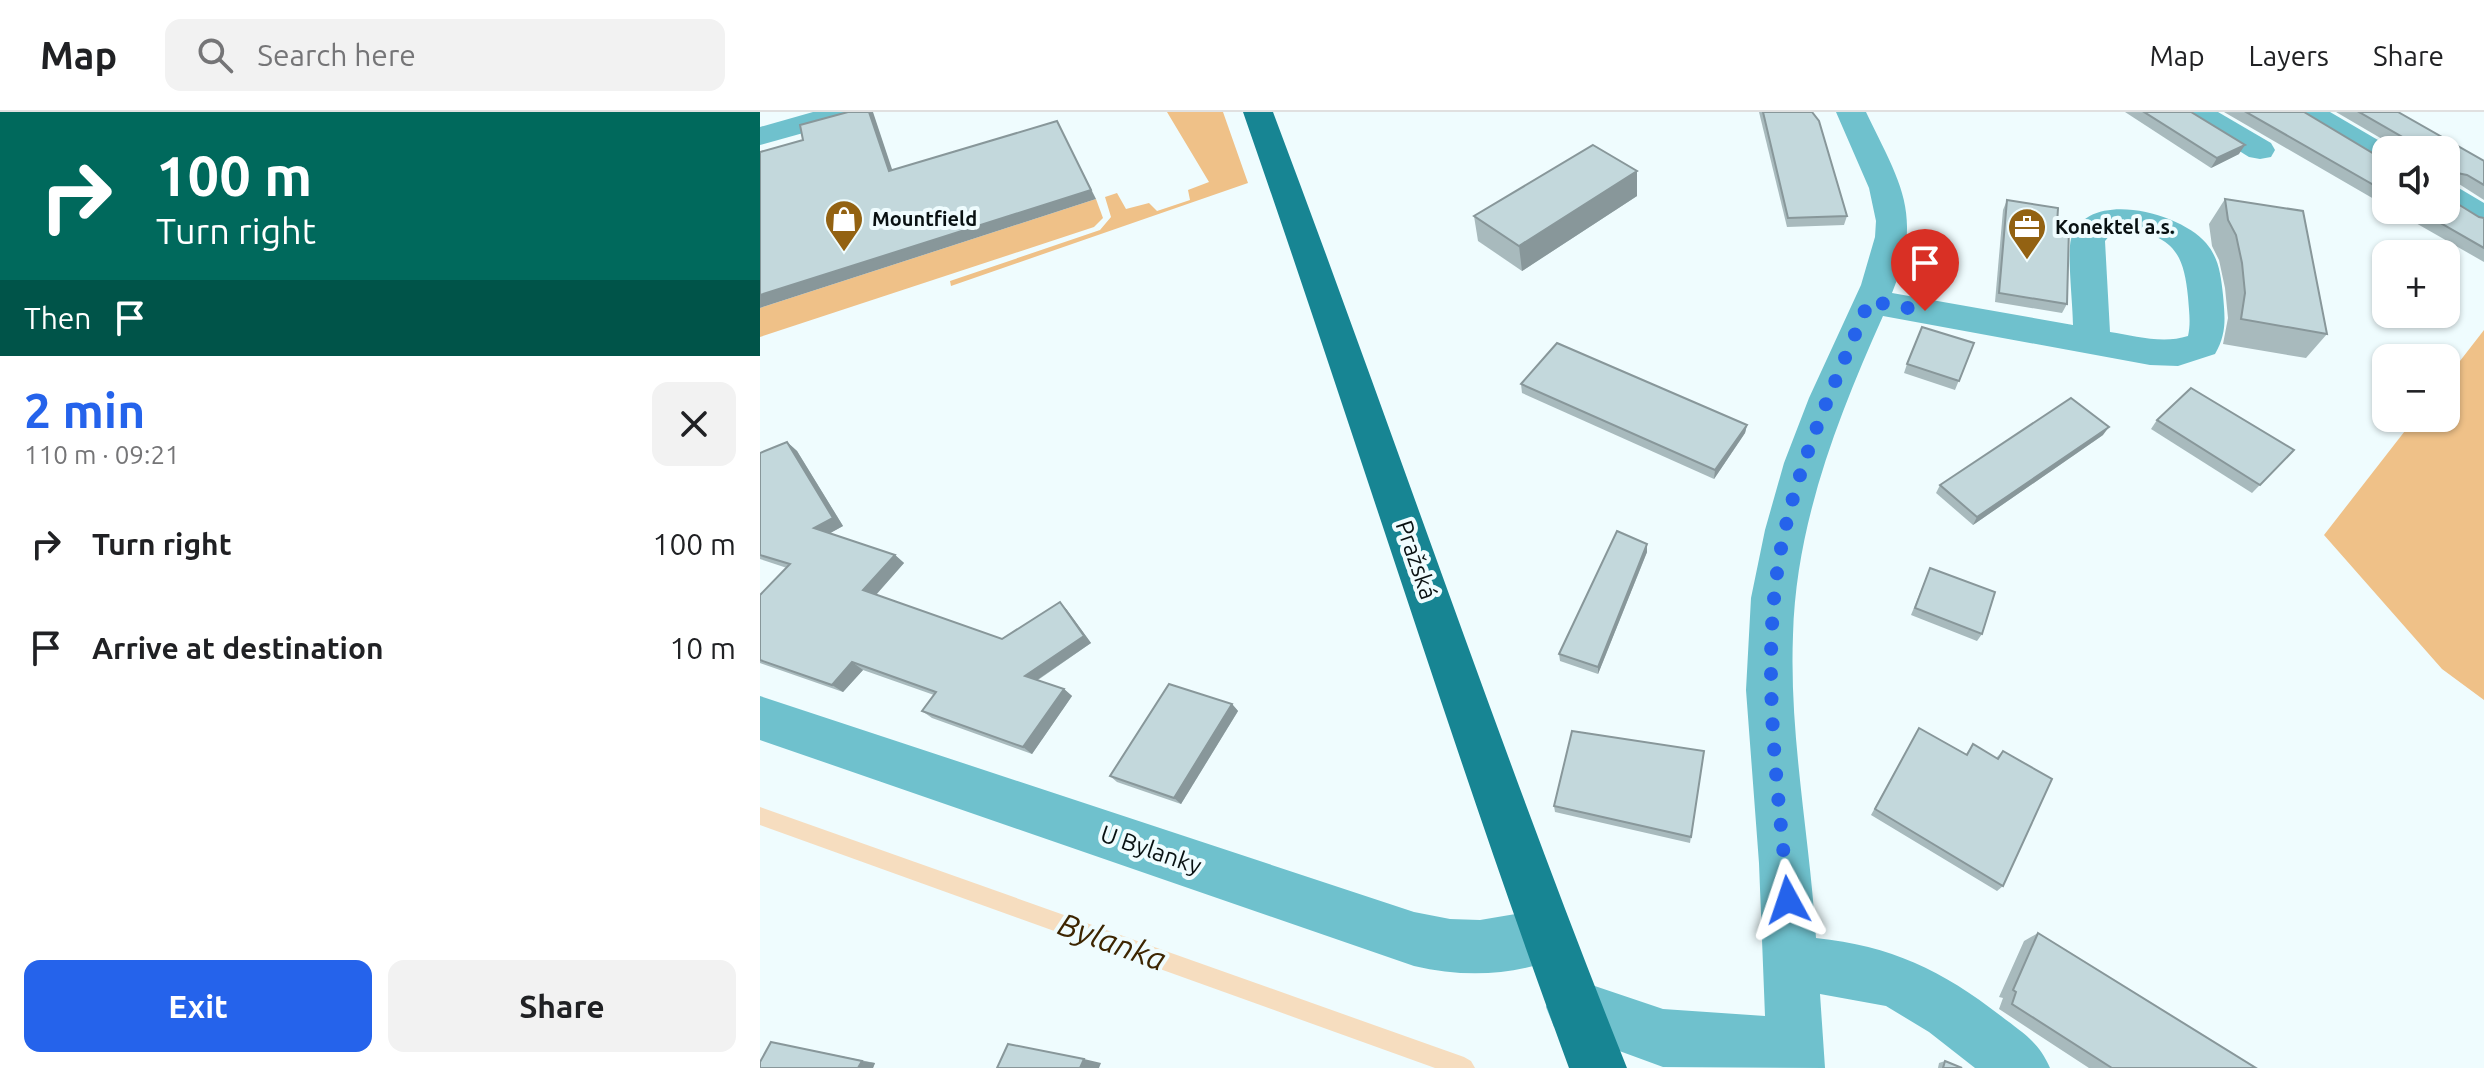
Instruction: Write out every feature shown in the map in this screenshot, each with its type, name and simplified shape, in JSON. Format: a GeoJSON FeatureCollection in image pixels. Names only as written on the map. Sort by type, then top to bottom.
{"type":"FeatureCollection","features":[{"type":"Feature","properties":{"kind":"main road","name":"Pražská"},"geometry":{"type":"LineString","coordinates":[[1258,112],[1546,936],[1586,1037]]}},
{"type":"Feature","properties":{"kind":"street"},"geometry":{"type":"LineString","coordinates":[[760,136],[846,112]]}},
{"type":"Feature","properties":{"kind":"street","name":"Pražská"},"geometry":{"type":"LineString","coordinates":[[1586,1037],[1663,1038],[1796,1057],[1793,963],[1772,712],[1770,634],[1780,554],[1813,433],[1892,238],[1892,215],[1884,185],[1851,112]]}},
{"type":"Feature","properties":{"kind":"street"},"geometry":{"type":"LineString","coordinates":[[2197,112],[2260,150]]}},
{"type":"Feature","properties":{"kind":"street"},"geometry":{"type":"LineString","coordinates":[[2309,112],[2372,150]]}},
{"type":"Feature","properties":{"kind":"street"},"geometry":{"type":"LineString","coordinates":[[2460,202],[2484,217]]}},
{"type":"Feature","properties":{"kind":"street"},"geometry":{"type":"LineString","coordinates":[[1869,301],[2092,341]]}},
{"type":"Feature","properties":{"kind":"street","name":"U Bylanky"},"geometry":{"type":"LineString","coordinates":[[760,718],[1414,939],[1448,948],[1474,950],[1546,936]]}},
{"type":"Feature","properties":{"kind":"street"},"geometry":{"type":"LineString","coordinates":[[1793,963],[1860,971],[1903,985],[1951,1014],[2021,1068]]}},
{"type":"Feature","properties":{"kind":"shaded area"},"geometry":{"type":"Polygon","coordinates":[[[1167,112],[1223,112],[1248,183],[951,286],[950,281],[1100,230],[1111,217],[1105,197],[1117,193],[1126,209],[1149,203],[1157,211],[1190,200],[1188,190],[1209,182],[1167,112]]]}},
{"type":"Feature","properties":{"kind":"shaded area"},"geometry":{"type":"Polygon","coordinates":[[[1096,199],[1103,218],[1094,227],[760,337],[760,308],[1096,199]]]}},
{"type":"Feature","properties":{"kind":"shaded area"},"geometry":{"type":"Polygon","coordinates":[[[2484,330],[2484,700],[2442,669],[2324,535],[2404,432],[2460,432],[2460,361],[2484,330]]]}},
{"type":"Feature","properties":{"kind":"building","name":"Mountfield"},"geometry":{"type":"Polygon","coordinates":[[[848,112],[869,112],[889,171],[1057,121],[1091,190],[760,295],[760,152],[803,140],[800,125],[848,112]]]}},
{"type":"Feature","properties":{"kind":"building"},"geometry":{"type":"Polygon","coordinates":[[[1763,112],[1812,112],[1819,121],[1847,216],[1788,218],[1763,112]]]}},
{"type":"Feature","properties":{"kind":"building"},"geometry":{"type":"Polygon","coordinates":[[[2144,112],[2191,112],[2245,145],[2217,158],[2144,112]]]}},
{"type":"Feature","properties":{"kind":"building"},"geometry":{"type":"Polygon","coordinates":[[[2246,112],[2304,112],[2372,153],[2372,184],[2246,112]]]}},
{"type":"Feature","properties":{"kind":"building"},"geometry":{"type":"Polygon","coordinates":[[[2359,112],[2398,112],[2440,136],[2401,136],[2359,112]]]}},
{"type":"Feature","properties":{"kind":"building"},"geometry":{"type":"Polygon","coordinates":[[[1593,145],[1637,171],[1519,246],[1474,216],[1593,145]]]}},
{"type":"Feature","properties":{"kind":"building"},"geometry":{"type":"Polygon","coordinates":[[[2460,147],[2484,161],[2484,185],[2460,174],[2460,147]]]}},
{"type":"Feature","properties":{"kind":"building"},"geometry":{"type":"Polygon","coordinates":[[[2225,199],[2303,211],[2327,334],[2241,319],[2245,293],[2242,263],[2236,235],[2228,220],[2225,199]]]}},
{"type":"Feature","properties":{"kind":"building"},"geometry":{"type":"Polygon","coordinates":[[[2007,200],[2058,208],[2057,225],[2069,227],[2067,304],[1999,293],[2007,200]]]}},
{"type":"Feature","properties":{"kind":"building"},"geometry":{"type":"Polygon","coordinates":[[[2460,205],[2484,218],[2484,248],[2442,224],[2460,224],[2460,205]]]}},
{"type":"Feature","properties":{"kind":"building"},"geometry":{"type":"Polygon","coordinates":[[[1922,327],[1974,343],[1959,381],[1907,364],[1922,327]]]}},
{"type":"Feature","properties":{"kind":"building"},"geometry":{"type":"Polygon","coordinates":[[[1557,343],[1747,425],[1715,470],[1521,384],[1557,343]]]}},
{"type":"Feature","properties":{"kind":"building"},"geometry":{"type":"Polygon","coordinates":[[[2191,388],[2294,450],[2260,485],[2157,420],[2191,388]]]}},
{"type":"Feature","properties":{"kind":"building"},"geometry":{"type":"Polygon","coordinates":[[[2071,398],[2109,427],[1977,517],[1940,485],[2071,398]]]}},
{"type":"Feature","properties":{"kind":"building"},"geometry":{"type":"Polygon","coordinates":[[[787,442],[833,518],[814,528],[895,555],[863,590],[1002,639],[1060,602],[1084,636],[1025,676],[1064,689],[1023,747],[922,711],[936,692],[852,662],[832,685],[760,660],[760,595],[790,564],[760,555],[760,453],[787,442]]]}},
{"type":"Feature","properties":{"kind":"building"},"geometry":{"type":"Polygon","coordinates":[[[1617,531],[1647,544],[1598,667],[1559,654],[1617,531]]]}},
{"type":"Feature","properties":{"kind":"building"},"geometry":{"type":"Polygon","coordinates":[[[1930,568],[1995,592],[1982,634],[1915,608],[1930,568]]]}},
{"type":"Feature","properties":{"kind":"building"},"geometry":{"type":"Polygon","coordinates":[[[1169,684],[1232,704],[1174,798],[1110,776],[1169,684]]]}},
{"type":"Feature","properties":{"kind":"building"},"geometry":{"type":"Polygon","coordinates":[[[1919,728],[1967,755],[1973,744],[1998,759],[2003,751],[2052,779],[2003,886],[1875,809],[1919,728]]]}},
{"type":"Feature","properties":{"kind":"building"},"geometry":{"type":"Polygon","coordinates":[[[1572,731],[1704,751],[1691,837],[1554,806],[1572,731]]]}},
{"type":"Feature","properties":{"kind":"building"},"geometry":{"type":"Polygon","coordinates":[[[2038,933],[2256,1068],[2112,1068],[2012,1004],[2016,992],[2013,990],[2038,933]]]}},
{"type":"Feature","properties":{"kind":"building"},"geometry":{"type":"Polygon","coordinates":[[[771,1042],[862,1061],[858,1068],[760,1068],[771,1042]]]}},
{"type":"Feature","properties":{"kind":"building"},"geometry":{"type":"Polygon","coordinates":[[[1008,1044],[1084,1059],[1080,1068],[997,1068],[1008,1044]]]}},
{"type":"Feature","properties":{"kind":"building"},"geometry":{"type":"Polygon","coordinates":[[[1945,1061],[1962,1068],[1943,1068],[1945,1061]]]}},
{"type":"Feature","properties":{"kind":"waterway","name":"Bylanka"},"geometry":{"type":"LineString","coordinates":[[760,816],[1464,1068]]}},
{"type":"Feature","properties":{"kind":"place","name":"Mountfield"},"geometry":{"type":"Point","coordinates":[844,253]}},
{"type":"Feature","properties":{"kind":"place","name":"Konektel a.s."},"geometry":{"type":"Point","coordinates":[2027,261]}},
{"type":"Feature","properties":{"kind":"route"},"geometry":{"type":"LineString","coordinates":[[1788,900],[1772,712],[1770,634],[1780,554],[1793,498],[1813,433],[1869,301],[1925,311]]}}]}
